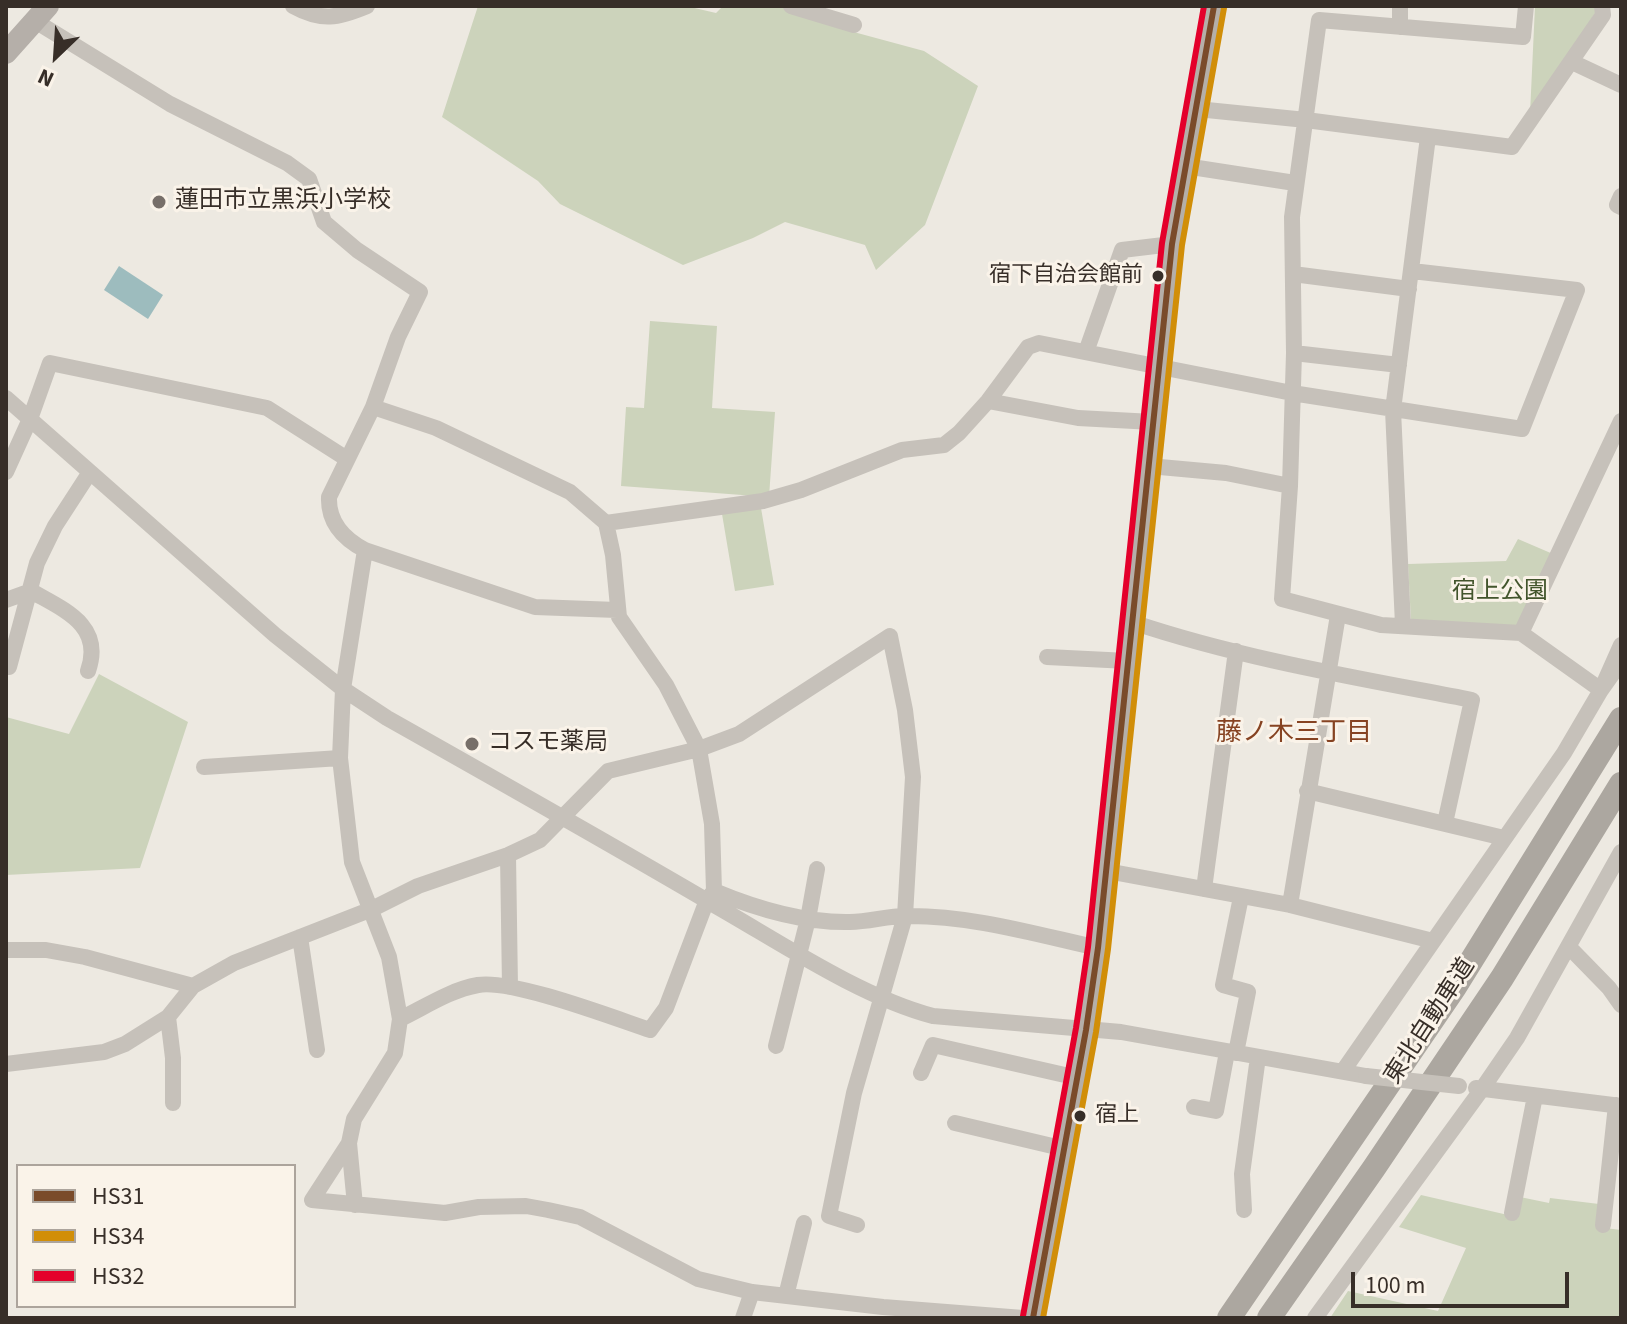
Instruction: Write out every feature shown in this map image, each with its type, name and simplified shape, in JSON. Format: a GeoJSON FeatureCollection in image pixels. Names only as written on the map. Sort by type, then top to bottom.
{"type":"FeatureCollection","features":[{"type":"Feature","properties":{"kind":"highway","name":"東北自動車道"},"geometry":{"type":"LineString","coordinates":[[1229,1318],[1455,987],[1621,719]]}},
{"type":"Feature","properties":{"kind":"highway","name":"東北自動車道"},"geometry":{"type":"LineString","coordinates":[[1269,1318],[1502,978],[1621,784]]}},
{"type":"Feature","properties":{"kind":"main road"},"geometry":{"type":"LineString","coordinates":[[1033,1318],[1078,1078],[1098,948],[1172,244],[1214,6]]}},
{"type":"Feature","properties":{"kind":"main road"},"geometry":{"type":"LineString","coordinates":[[6,52],[42,10]]}},
{"type":"Feature","properties":{"kind":"street"},"geometry":{"type":"LineString","coordinates":[[293,6],[305,13],[340,17],[367,6]]}},
{"type":"Feature","properties":{"kind":"street"},"geometry":{"type":"LineString","coordinates":[[791,6],[854,25]]}},
{"type":"Feature","properties":{"kind":"street"},"geometry":{"type":"LineString","coordinates":[[1400,6],[1400,27]]}},
{"type":"Feature","properties":{"kind":"street"},"geometry":{"type":"LineString","coordinates":[[1526,6],[1523,37],[1319,20],[1292,217],[1294,353],[1290,486],[1282,599],[1381,625],[1521,633],[1601,690]]}},
{"type":"Feature","properties":{"kind":"street"},"geometry":{"type":"LineString","coordinates":[[1197,109],[1512,147],[1603,15],[1602,6]]}},
{"type":"Feature","properties":{"kind":"street"},"geometry":{"type":"LineString","coordinates":[[42,10],[170,104],[287,163],[309,179],[324,222],[357,250],[420,292],[398,337],[373,407],[329,497],[328,512],[351,543],[535,607],[617,610]]}},
{"type":"Feature","properties":{"kind":"street"},"geometry":{"type":"LineString","coordinates":[[1572,62],[1621,85]]}},
{"type":"Feature","properties":{"kind":"street"},"geometry":{"type":"LineString","coordinates":[[1403,625],[1393,410],[1428,137]]}},
{"type":"Feature","properties":{"kind":"street"},"geometry":{"type":"LineString","coordinates":[[1185,166],[1295,183]]}},
{"type":"Feature","properties":{"kind":"street"},"geometry":{"type":"LineString","coordinates":[[1621,196],[1617,205],[1621,207]]}},
{"type":"Feature","properties":{"kind":"street"},"geometry":{"type":"LineString","coordinates":[[1086,352],[1122,250],[1172,244]]}},
{"type":"Feature","properties":{"kind":"street"},"geometry":{"type":"LineString","coordinates":[[606,523],[763,501],[814,485],[902,450],[944,445],[988,401],[1028,347],[1039,343],[1292,393],[1522,429],[1577,290],[1412,271]]}},
{"type":"Feature","properties":{"kind":"street"},"geometry":{"type":"LineString","coordinates":[[1293,274],[1409,289]]}},
{"type":"Feature","properties":{"kind":"street"},"geometry":{"type":"LineString","coordinates":[[1294,353],[1399,365]]}},
{"type":"Feature","properties":{"kind":"street"},"geometry":{"type":"LineString","coordinates":[[6,472],[30,419],[50,363],[267,408],[347,459]]}},
{"type":"Feature","properties":{"kind":"street"},"geometry":{"type":"LineString","coordinates":[[6,398],[264,625],[343,689],[387,718],[710,896],[799,953],[880,997],[933,1016],[1121,1032],[1366,1076],[1619,1106],[1603,1225]]}},
{"type":"Feature","properties":{"kind":"street"},"geometry":{"type":"LineString","coordinates":[[988,401],[1078,418],[1153,422]]}},
{"type":"Feature","properties":{"kind":"street"},"geometry":{"type":"LineString","coordinates":[[373,407],[436,428],[570,492],[606,523],[613,555],[617,610],[666,685],[699,749],[712,824],[710,896],[666,1008],[650,1030],[510,987],[481,984],[456,991],[400,1019]]}},
{"type":"Feature","properties":{"kind":"street"},"geometry":{"type":"LineString","coordinates":[[1521,633],[1621,421]]}},
{"type":"Feature","properties":{"kind":"street"},"geometry":{"type":"LineString","coordinates":[[1149,466],[1226,473],[1290,486]]}},
{"type":"Feature","properties":{"kind":"street"},"geometry":{"type":"LineString","coordinates":[[9,667],[37,563],[55,526],[90,472]]}},
{"type":"Feature","properties":{"kind":"street"},"geometry":{"type":"LineString","coordinates":[[355,1205],[349,1143],[354,1119],[395,1053],[400,1019],[389,957],[352,862],[340,758],[343,689],[365,550]]}},
{"type":"Feature","properties":{"kind":"street"},"geometry":{"type":"LineString","coordinates":[[6,600],[31,591],[75,616],[92,641],[93,656],[88,671]]}},
{"type":"Feature","properties":{"kind":"street"},"geometry":{"type":"LineString","coordinates":[[1290,905],[1338,615]]}},
{"type":"Feature","properties":{"kind":"street"},"geometry":{"type":"LineString","coordinates":[[1132,622],[1327,673],[1472,700],[1445,823]]}},
{"type":"Feature","properties":{"kind":"street"},"geometry":{"type":"LineString","coordinates":[[6,1064],[104,1052],[125,1044],[168,1017],[193,986],[234,963],[372,909],[418,886],[508,855],[540,840],[608,771],[699,749],[739,734],[890,636],[905,710],[913,777],[905,916],[854,1093],[829,1216],[857,1225]]}},
{"type":"Feature","properties":{"kind":"street"},"geometry":{"type":"LineString","coordinates":[[1601,690],[1621,645]]}},
{"type":"Feature","properties":{"kind":"street"},"geometry":{"type":"LineString","coordinates":[[1204,889],[1236,651]]}},
{"type":"Feature","properties":{"kind":"street"},"geometry":{"type":"LineString","coordinates":[[1047,657],[1128,661]]}},
{"type":"Feature","properties":{"kind":"street"},"geometry":{"type":"LineString","coordinates":[[1343,1071],[1564,753],[1621,662]]}},
{"type":"Feature","properties":{"kind":"street"},"geometry":{"type":"LineString","coordinates":[[204,767],[340,758]]}},
{"type":"Feature","properties":{"kind":"street"},"geometry":{"type":"LineString","coordinates":[[1307,791],[1504,838]]}},
{"type":"Feature","properties":{"kind":"street"},"geometry":{"type":"LineString","coordinates":[[1315,1318],[1517,1038],[1621,852]]}},
{"type":"Feature","properties":{"kind":"street"},"geometry":{"type":"LineString","coordinates":[[508,855],[510,987]]}},
{"type":"Feature","properties":{"kind":"street"},"geometry":{"type":"LineString","coordinates":[[776,1046],[808,919],[817,869]]}},
{"type":"Feature","properties":{"kind":"street"},"geometry":{"type":"LineString","coordinates":[[1107,871],[1290,905],[1433,941]]}},
{"type":"Feature","properties":{"kind":"street"},"geometry":{"type":"LineString","coordinates":[[710,896],[759,910],[808,919],[850,922],[905,916],[985,923],[1098,948]]}},
{"type":"Feature","properties":{"kind":"street"},"geometry":{"type":"LineString","coordinates":[[1194,1107],[1216,1111],[1248,992],[1223,985],[1241,897]]}},
{"type":"Feature","properties":{"kind":"street"},"geometry":{"type":"LineString","coordinates":[[300,937],[317,1050]]}},
{"type":"Feature","properties":{"kind":"street"},"geometry":{"type":"LineString","coordinates":[[1569,947],[1609,988],[1621,1005]]}},
{"type":"Feature","properties":{"kind":"street"},"geometry":{"type":"LineString","coordinates":[[6,950],[46,950],[85,957],[193,986]]}},
{"type":"Feature","properties":{"kind":"street"},"geometry":{"type":"LineString","coordinates":[[168,1017],[173,1058],[173,1103]]}},
{"type":"Feature","properties":{"kind":"street"},"geometry":{"type":"LineString","coordinates":[[921,1073],[933,1045],[1078,1078]]}},
{"type":"Feature","properties":{"kind":"street"},"geometry":{"type":"LineString","coordinates":[[1244,1210],[1242,1174],[1258,1057]]}},
{"type":"Feature","properties":{"kind":"street"},"geometry":{"type":"LineString","coordinates":[[1512,1213],[1535,1096]]}},
{"type":"Feature","properties":{"kind":"street"},"geometry":{"type":"LineString","coordinates":[[955,1123],[1065,1149]]}},
{"type":"Feature","properties":{"kind":"street"},"geometry":{"type":"LineString","coordinates":[[349,1143],[312,1200],[445,1213],[479,1207],[526,1206],[580,1217],[698,1279],[752,1292],[1023,1318]]}},
{"type":"Feature","properties":{"kind":"street"},"geometry":{"type":"LineString","coordinates":[[786,1296],[804,1223]]}},
{"type":"Feature","properties":{"kind":"street"},"geometry":{"type":"LineString","coordinates":[[743,1318],[752,1292]]}},
{"type":"Feature","properties":{"kind":"green space"},"geometry":{"type":"Polygon","coordinates":[[[478,6],[686,6],[716,13],[723,6],[800,6],[850,31],[924,51],[978,86],[925,225],[876,270],[865,245],[785,222],[683,265],[560,204],[538,181],[442,117],[478,6]]]}},
{"type":"Feature","properties":{"kind":"green space"},"geometry":{"type":"Polygon","coordinates":[[[1535,6],[1597,6],[1597,10],[1530,114],[1535,6]]]}},
{"type":"Feature","properties":{"kind":"green space"},"geometry":{"type":"Polygon","coordinates":[[[650,321],[717,326],[712,408],[775,412],[769,497],[621,486],[626,407],[644,408],[650,321]]]}},
{"type":"Feature","properties":{"kind":"green space"},"geometry":{"type":"Polygon","coordinates":[[[761,508],[774,585],[735,591],[722,514],[761,508]]]}},
{"type":"Feature","properties":{"kind":"green space","name":"宿上公園"},"geometry":{"type":"Polygon","coordinates":[[[1518,539],[1553,554],[1520,626],[1411,621],[1408,564],[1506,561],[1518,539]]]}},
{"type":"Feature","properties":{"kind":"green space"},"geometry":{"type":"Polygon","coordinates":[[[99,674],[188,722],[140,868],[6,875],[6,717],[69,734],[99,674]]]}},
{"type":"Feature","properties":{"kind":"green space"},"geometry":{"type":"Polygon","coordinates":[[[1421,1195],[1508,1215],[1520,1197],[1549,1203],[1550,1198],[1599,1204],[1597,1227],[1621,1230],[1621,1318],[1330,1318],[1348,1291],[1438,1311],[1466,1248],[1399,1227],[1421,1195]]]}},
{"type":"Feature","properties":{"kind":"water"},"geometry":{"type":"Polygon","coordinates":[[[119,266],[163,295],[148,319],[104,290],[119,266]]]}},
{"type":"Feature","properties":{"kind":"transit line","name":"HS32"},"geometry":{"type":"LineString","coordinates":[[1023,1316],[1088,947],[1162,243],[1204,6]]}},
{"type":"Feature","properties":{"kind":"transit line","name":"HS31"},"geometry":{"type":"LineString","coordinates":[[1033,1318],[1098,948],[1172,244],[1214,6]]}},
{"type":"Feature","properties":{"kind":"transit line","name":"HS34"},"geometry":{"type":"LineString","coordinates":[[1043,1318],[1096,1032],[1108,949],[1182,245],[1224,8]]}},
{"type":"Feature","properties":{"kind":"place","name":"蓮田市立黒浜小学校"},"geometry":{"type":"Point","coordinates":[159,202]}},
{"type":"Feature","properties":{"kind":"place","name":"宿下自治会館前"},"geometry":{"type":"Point","coordinates":[1158,276]}},
{"type":"Feature","properties":{"kind":"place","name":"コスモ薬局"},"geometry":{"type":"Point","coordinates":[472,744]}},
{"type":"Feature","properties":{"kind":"place","name":"宿上"},"geometry":{"type":"Point","coordinates":[1080,1116]}},
{"type":"Feature","properties":{"kind":"district","name":"藤ノ木三丁目"},"geometry":{"type":"Point","coordinates":[1294,734]}}]}
